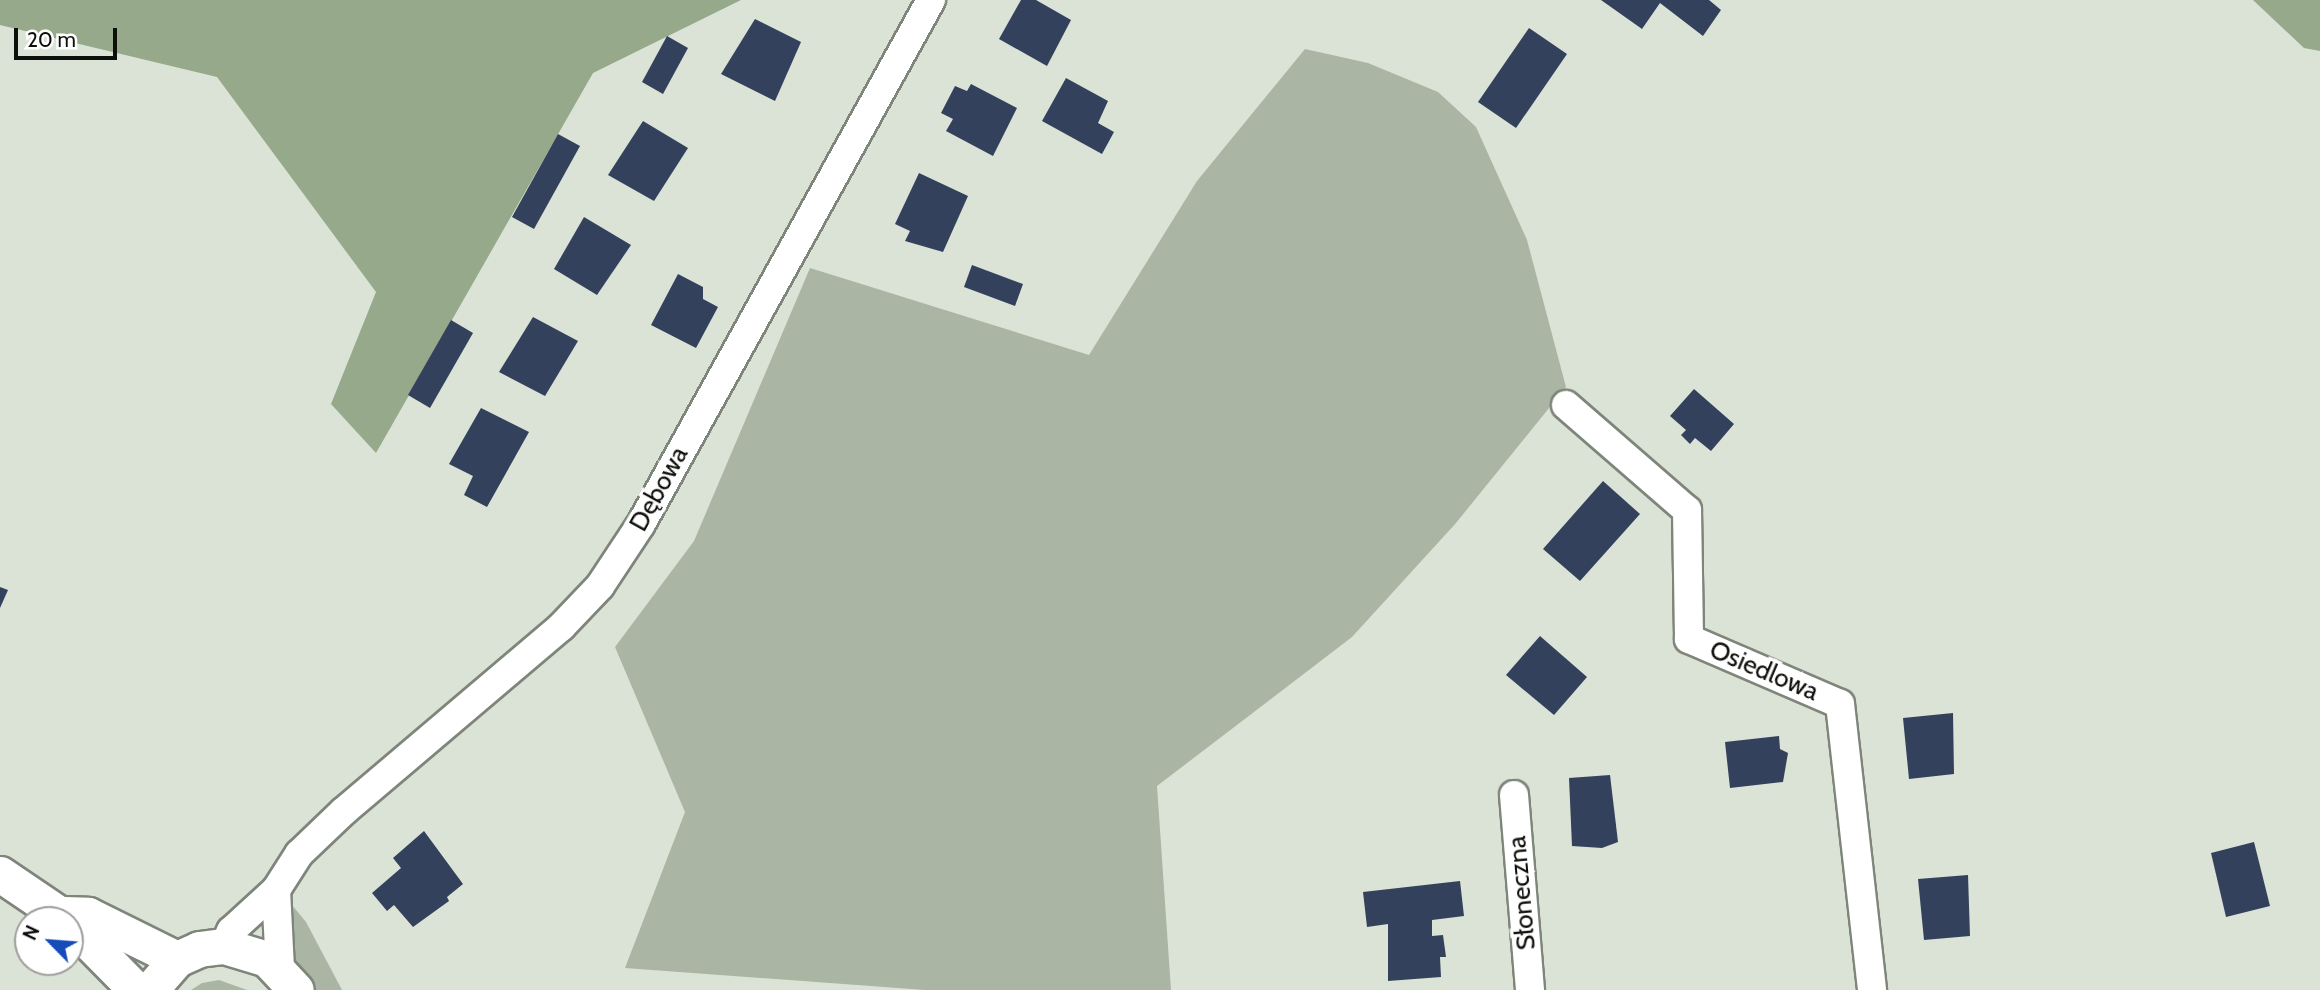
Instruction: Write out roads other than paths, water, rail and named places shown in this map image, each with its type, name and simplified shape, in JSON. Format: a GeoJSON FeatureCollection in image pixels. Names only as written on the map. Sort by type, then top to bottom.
{"type":"FeatureCollection","features":[{"type":"Feature","properties":{"kind":"street","name":"Dębowa"},"geometry":{"type":"LineString","coordinates":[[224,946],[231,931],[276,890],[299,854],[344,811],[561,627],[600,586],[641,524],[931,0]]}},
{"type":"Feature","properties":{"kind":"street","name":"Osiedlowa"},"geometry":{"type":"LineString","coordinates":[[1566,405],[1687,510],[1689,639],[1840,704],[1872,990]]}},
{"type":"Feature","properties":{"kind":"street","name":"Słoneczna"},"geometry":{"type":"LineString","coordinates":[[1514,795],[1530,990]]}},
{"type":"Feature","properties":{"kind":"street"},"geometry":{"type":"LineString","coordinates":[[0,874],[48,906]]}},
{"type":"Feature","properties":{"kind":"street"},"geometry":{"type":"LineString","coordinates":[[276,890],[288,980]]}},
{"type":"Feature","properties":{"kind":"street"},"geometry":{"type":"LineString","coordinates":[[84,916],[88,915],[177,959]]}},
{"type":"Feature","properties":{"kind":"street"},"geometry":{"type":"LineString","coordinates":[[84,936],[136,990]]}},
{"type":"Feature","properties":{"kind":"street"},"geometry":{"type":"LineString","coordinates":[[150,990],[177,959],[199,949],[224,946],[267,959],[288,980]]}}]}
